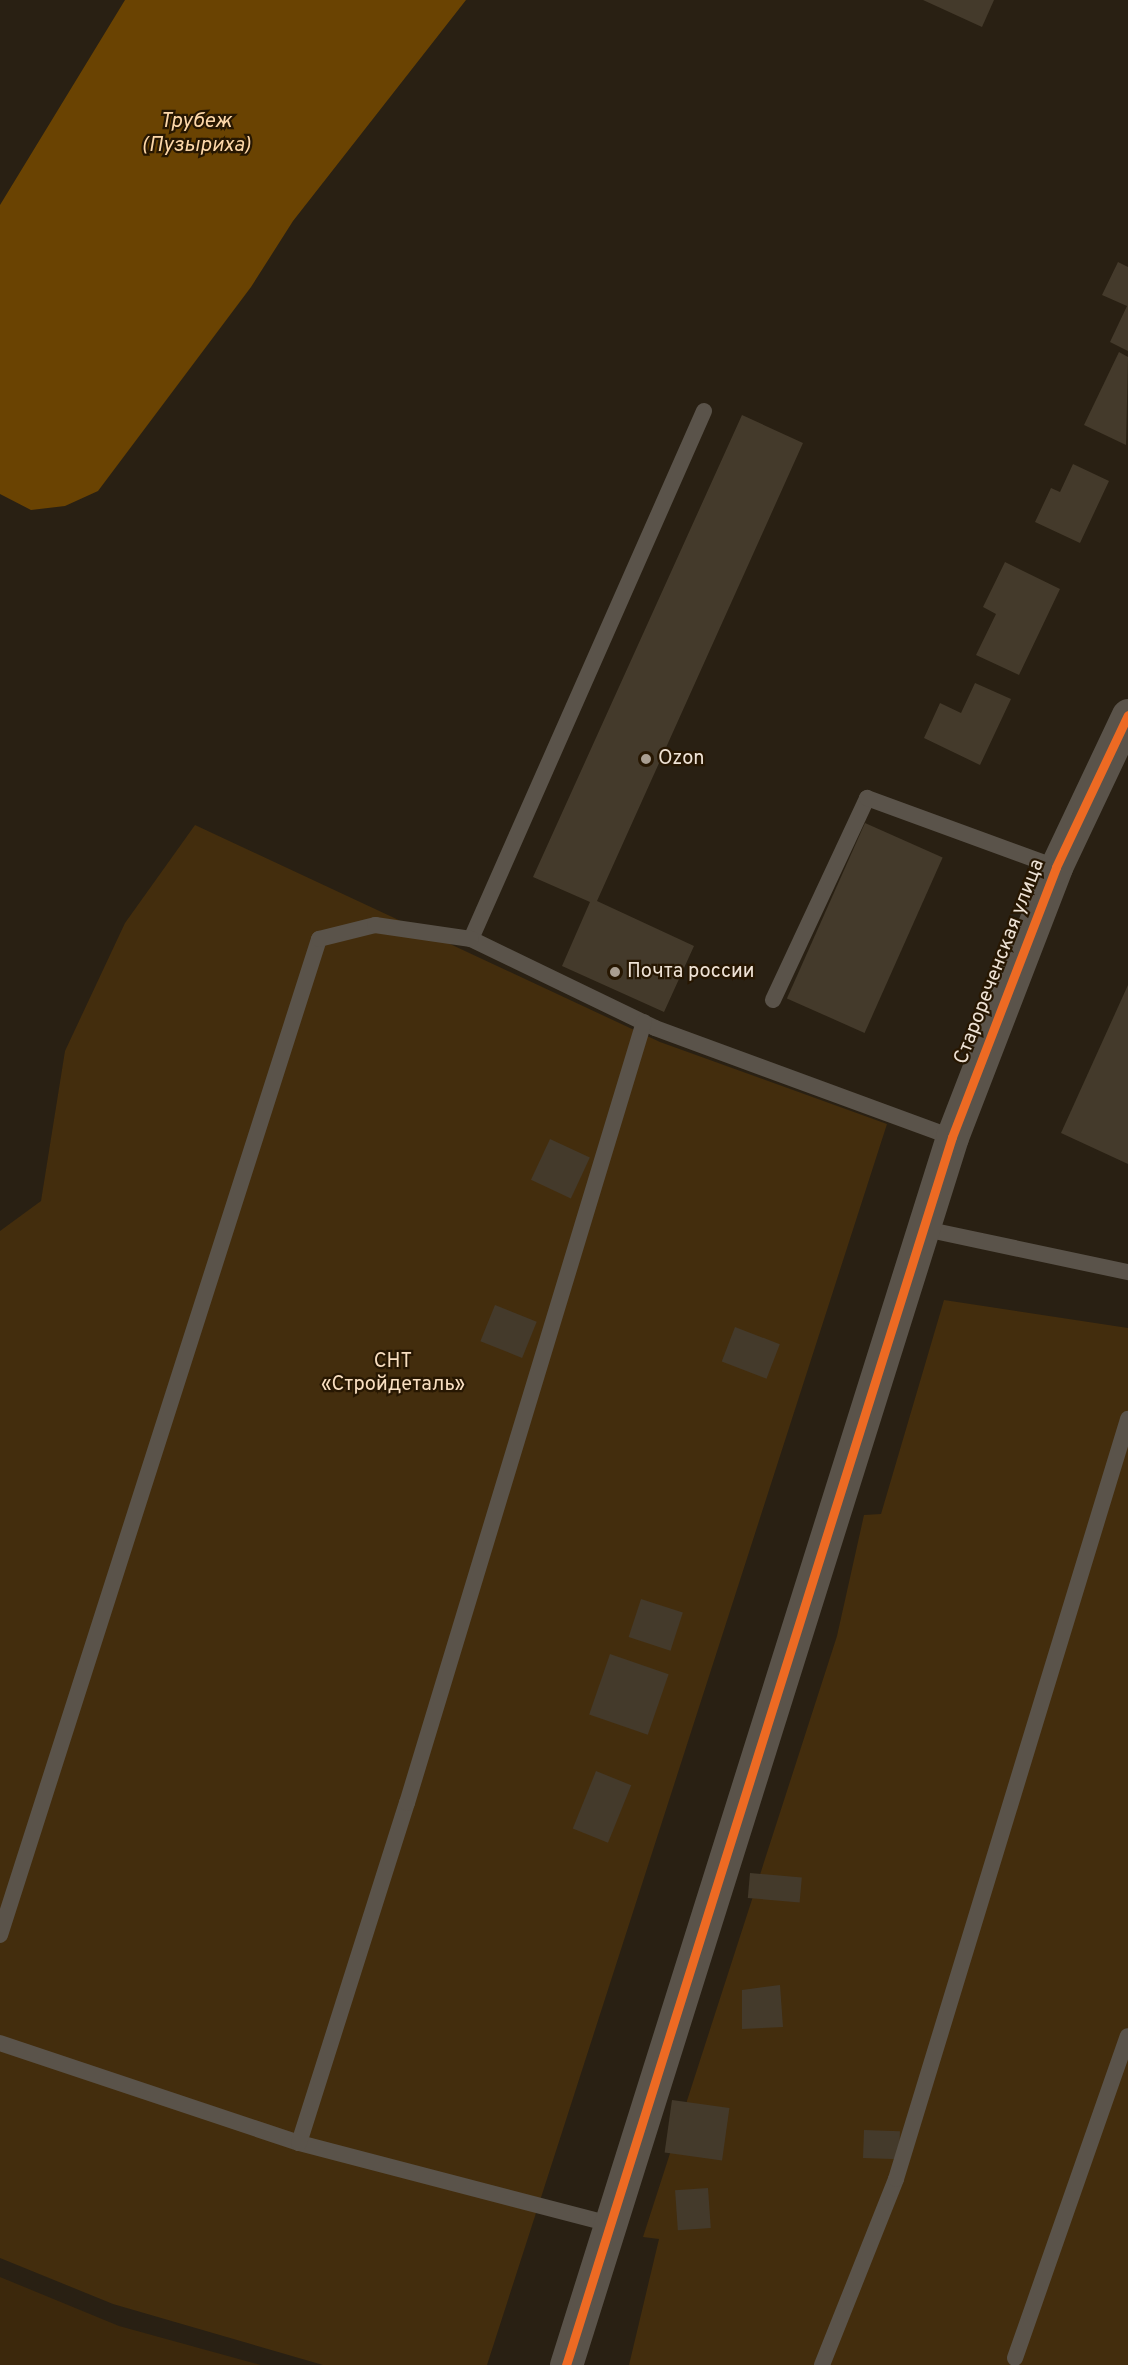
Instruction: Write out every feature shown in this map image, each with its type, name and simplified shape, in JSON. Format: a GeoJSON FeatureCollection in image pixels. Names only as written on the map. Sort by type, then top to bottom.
{"type":"FeatureCollection","features":[{"type":"Feature","properties":{"kind":"street","name":"Старореченская улица"},"geometry":{"type":"LineString","coordinates":[[566,2365],[925,1229],[952,1137],[1056,867],[1128,715]]}},
{"type":"Feature","properties":{"kind":"lane"},"geometry":{"type":"LineString","coordinates":[[471,939],[704,411]]}},
{"type":"Feature","properties":{"kind":"lane"},"geometry":{"type":"LineString","coordinates":[[773,1000],[867,798],[1056,867]]}},
{"type":"Feature","properties":{"kind":"lane"},"geometry":{"type":"LineString","coordinates":[[0,1935],[319,939],[375,925],[471,939],[644,1022],[952,1137]]}},
{"type":"Feature","properties":{"kind":"lane"},"geometry":{"type":"LineString","coordinates":[[299,2143],[407,1803],[644,1022]]}},
{"type":"Feature","properties":{"kind":"lane"},"geometry":{"type":"LineString","coordinates":[[925,1229],[1128,1272]]}},
{"type":"Feature","properties":{"kind":"lane"},"geometry":{"type":"LineString","coordinates":[[822,2365],[896,2179],[1128,1419]]}},
{"type":"Feature","properties":{"kind":"lane"},"geometry":{"type":"LineString","coordinates":[[1015,2358],[1128,2036]]}},
{"type":"Feature","properties":{"kind":"lane"},"geometry":{"type":"LineString","coordinates":[[0,2043],[299,2143],[610,2224]]}},
{"type":"Feature","properties":{"kind":"shaded area"},"geometry":{"type":"Polygon","coordinates":[[[0,2277],[119,2326],[261,2365],[0,2365],[0,2277]]]}},
{"type":"Feature","properties":{"kind":"green space","name":"СНТ «Стройдеталь»"},"geometry":{"type":"Polygon","coordinates":[[[195,825],[660,1042],[887,1124],[487,2365],[323,2365],[113,2304],[0,2258],[0,1231],[41,1201],[65,1051],[125,923],[195,825]]]}},
{"type":"Feature","properties":{"kind":"green space"},"geometry":{"type":"Polygon","coordinates":[[[944,1300],[1128,1328],[1128,2365],[629,2365],[659,2239],[643,2237],[837,1636],[864,1515],[881,1514],[944,1300]]]}},
{"type":"Feature","properties":{"kind":"water","name":"Трубеж (Пузыриха)"},"geometry":{"type":"Polygon","coordinates":[[[125,0],[466,0],[293,221],[251,287],[98,491],[65,506],[31,510],[0,494],[0,205],[125,0]]]}},
{"type":"Feature","properties":{"kind":"building"},"geometry":{"type":"Polygon","coordinates":[[[923,0],[994,0],[982,27],[923,0]]]}},
{"type":"Feature","properties":{"kind":"building"},"geometry":{"type":"Polygon","coordinates":[[[1118,262],[1128,267],[1128,351],[1110,342],[1127,306],[1102,295],[1118,262]]]}},
{"type":"Feature","properties":{"kind":"building"},"geometry":{"type":"Polygon","coordinates":[[[1119,352],[1128,357],[1126,445],[1084,425],[1119,352]]]}},
{"type":"Feature","properties":{"kind":"building"},"geometry":{"type":"Polygon","coordinates":[[[742,415],[803,443],[597,901],[694,946],[664,1012],[562,966],[590,902],[533,877],[742,415]]]}},
{"type":"Feature","properties":{"kind":"building"},"geometry":{"type":"Polygon","coordinates":[[[1073,464],[1109,481],[1080,543],[1035,522],[1051,488],[1060,492],[1073,464]]]}},
{"type":"Feature","properties":{"kind":"building"},"geometry":{"type":"Polygon","coordinates":[[[1005,562],[1060,589],[1019,675],[976,655],[996,614],[983,607],[1005,562]]]}},
{"type":"Feature","properties":{"kind":"building"},"geometry":{"type":"Polygon","coordinates":[[[975,683],[1011,699],[980,765],[924,738],[940,703],[961,713],[975,683]]]}},
{"type":"Feature","properties":{"kind":"building"},"geometry":{"type":"Polygon","coordinates":[[[865,823],[943,858],[865,1033],[787,998],[865,823]]]}},
{"type":"Feature","properties":{"kind":"building"},"geometry":{"type":"Polygon","coordinates":[[[1128,985],[1128,1164],[1061,1133],[1128,985]]]}},
{"type":"Feature","properties":{"kind":"building"},"geometry":{"type":"Polygon","coordinates":[[[550,1139],[590,1158],[571,1198],[531,1180],[550,1139]]]}},
{"type":"Feature","properties":{"kind":"building"},"geometry":{"type":"Polygon","coordinates":[[[495,1305],[537,1322],[522,1358],[480,1341],[495,1305]]]}},
{"type":"Feature","properties":{"kind":"building"},"geometry":{"type":"Polygon","coordinates":[[[735,1327],[780,1344],[767,1379],[722,1362],[735,1327]]]}},
{"type":"Feature","properties":{"kind":"building"},"geometry":{"type":"Polygon","coordinates":[[[641,1599],[683,1613],[670,1651],[629,1637],[641,1599]]]}},
{"type":"Feature","properties":{"kind":"building"},"geometry":{"type":"Polygon","coordinates":[[[610,1654],[669,1674],[648,1735],[589,1715],[610,1654]]]}},
{"type":"Feature","properties":{"kind":"building"},"geometry":{"type":"Polygon","coordinates":[[[596,1771],[631,1785],[608,1843],[573,1828],[596,1771]]]}},
{"type":"Feature","properties":{"kind":"building"},"geometry":{"type":"Polygon","coordinates":[[[750,1873],[802,1878],[800,1902],[748,1898],[750,1873]]]}},
{"type":"Feature","properties":{"kind":"building"},"geometry":{"type":"Polygon","coordinates":[[[780,1985],[783,2027],[742,2029],[742,1990],[780,1985]]]}},
{"type":"Feature","properties":{"kind":"building"},"geometry":{"type":"Polygon","coordinates":[[[672,2100],[729,2108],[722,2161],[665,2152],[672,2100]]]}},
{"type":"Feature","properties":{"kind":"building"},"geometry":{"type":"Polygon","coordinates":[[[864,2130],[900,2131],[899,2159],[863,2158],[864,2130]]]}},
{"type":"Feature","properties":{"kind":"building"},"geometry":{"type":"Polygon","coordinates":[[[708,2188],[711,2228],[678,2230],[675,2190],[708,2188]]]}},
{"type":"Feature","properties":{"kind":"cycle path"},"geometry":{"type":"LineString","coordinates":[[566,2365],[952,1137],[1056,867],[1128,715]]}},
{"type":"Feature","properties":{"kind":"place","name":"Ozon"},"geometry":{"type":"Point","coordinates":[646,759]}},
{"type":"Feature","properties":{"kind":"place","name":"Почта россии"},"geometry":{"type":"Point","coordinates":[615,972]}}]}
